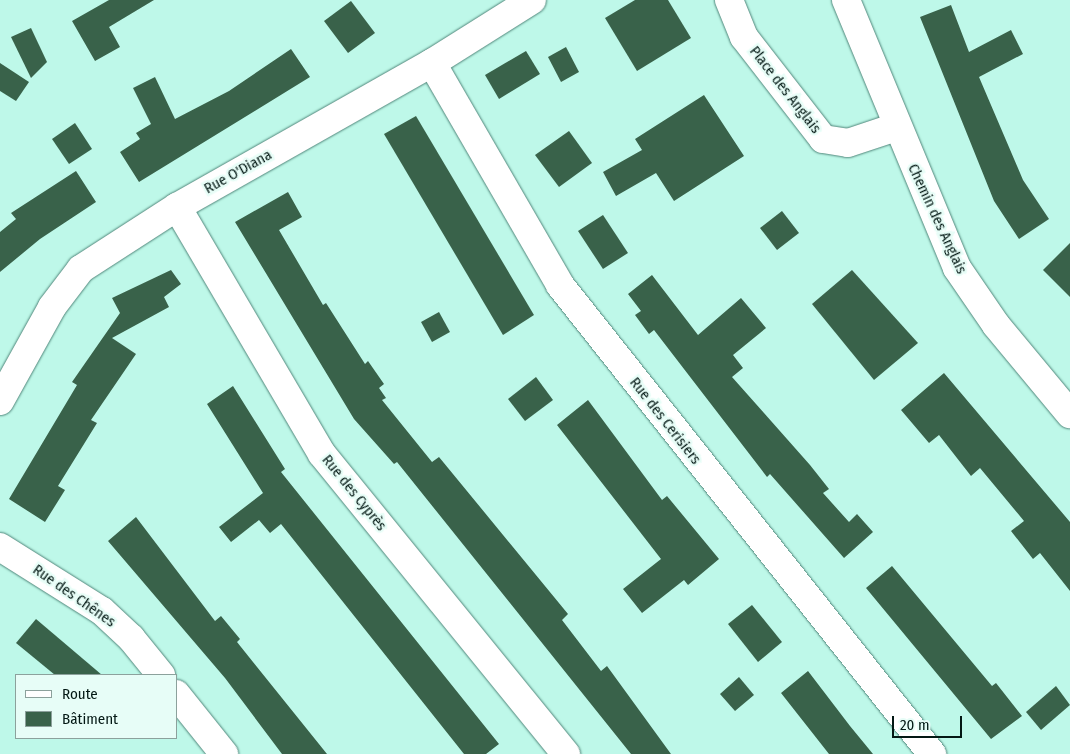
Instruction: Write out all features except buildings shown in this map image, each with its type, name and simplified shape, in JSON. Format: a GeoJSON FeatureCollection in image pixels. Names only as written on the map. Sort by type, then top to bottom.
{"type":"FeatureCollection","features":[{"type":"Feature","properties":{"kind":"street","name":"Rue O'Diana"},"geometry":{"type":"LineString","coordinates":[[0,401],[52,307],[81,269],[177,207],[432,63],[532,0]]}},
{"type":"Feature","properties":{"kind":"street","name":"Place des Anglais"},"geometry":{"type":"LineString","coordinates":[[729,0],[744,37],[823,138],[848,143],[896,127]]}},
{"type":"Feature","properties":{"kind":"street","name":"Chemin des Anglais"},"geometry":{"type":"LineString","coordinates":[[846,0],[896,127],[957,268],[996,325],[1070,414]]}},
{"type":"Feature","properties":{"kind":"street","name":"Rue des Cerisiers"},"geometry":{"type":"LineString","coordinates":[[432,63],[560,285],[932,754]]}},
{"type":"Feature","properties":{"kind":"street","name":"Rue des Cyprès"},"geometry":{"type":"LineString","coordinates":[[177,207],[322,454],[566,754]]}},
{"type":"Feature","properties":{"kind":"street","name":"Rue des Chênes"},"geometry":{"type":"LineString","coordinates":[[0,547],[102,611],[131,638],[160,674]]}},
{"type":"Feature","properties":{"kind":"street"},"geometry":{"type":"LineString","coordinates":[[178,696],[224,754]]}}]}
